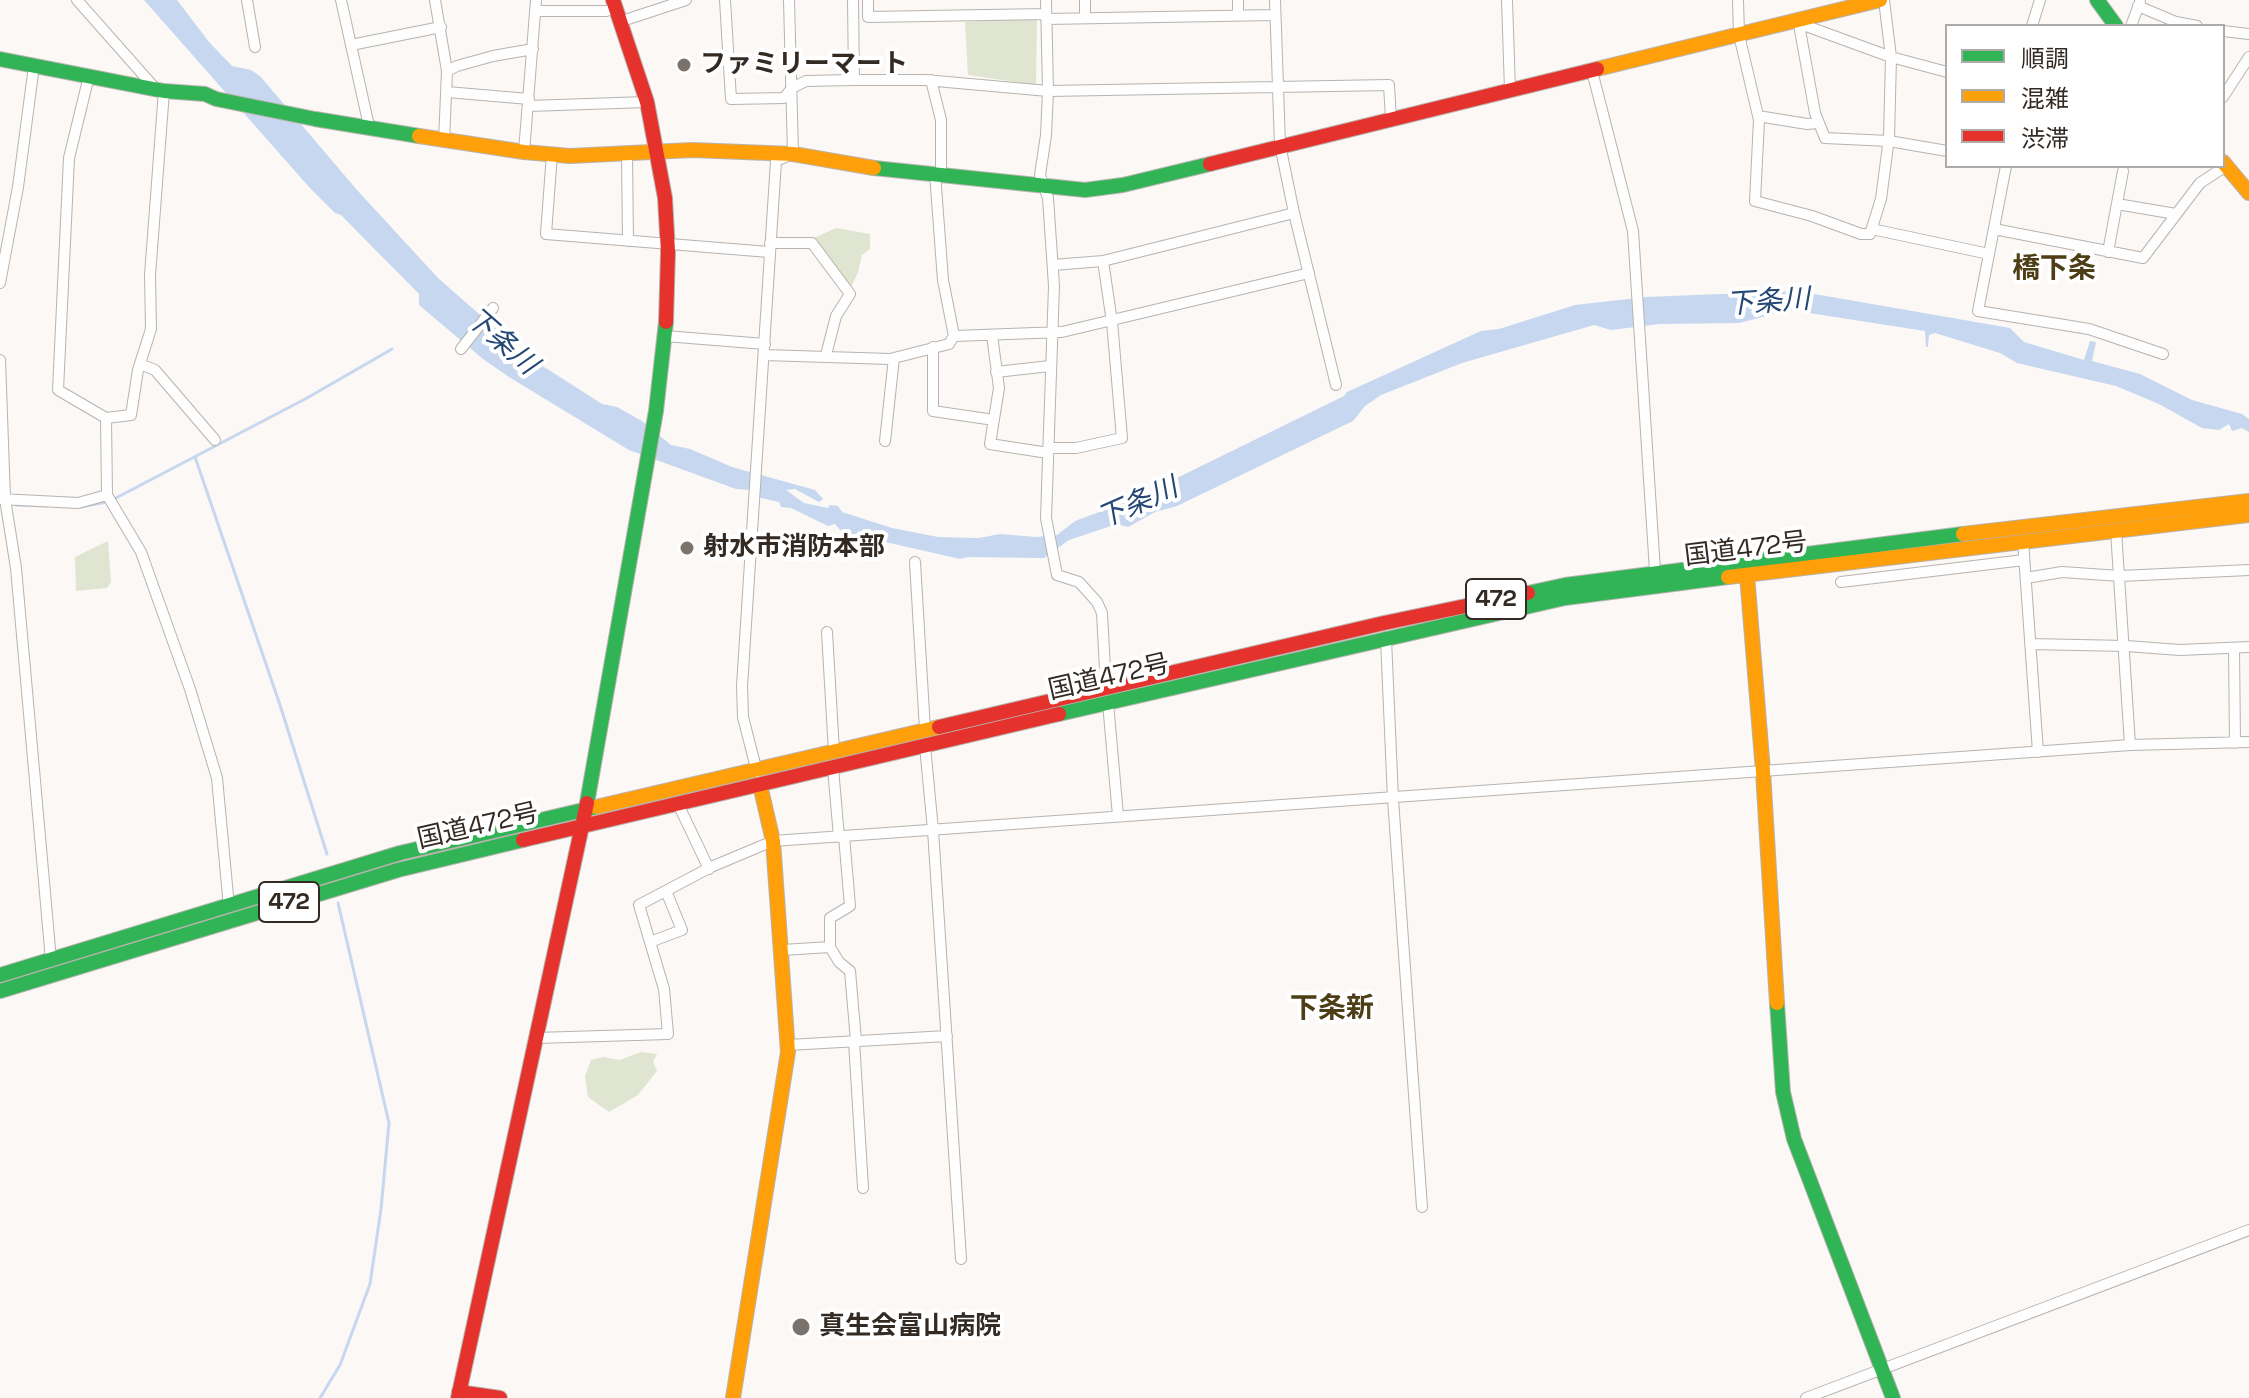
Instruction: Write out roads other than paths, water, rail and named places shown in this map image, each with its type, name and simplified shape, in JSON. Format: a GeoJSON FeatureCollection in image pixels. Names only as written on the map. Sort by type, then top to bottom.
{"type":"FeatureCollection","features":[{"type":"Feature","properties":{"kind":"main road"},"geometry":{"type":"LineString","coordinates":[[0,59],[159,89],[205,94],[309,118],[524,152],[627,155],[726,151],[793,154],[860,167],[1094,190],[1882,0]]}},
{"type":"Feature","properties":{"kind":"main road"},"geometry":{"type":"LineString","coordinates":[[2097,0],[2115,24]]}},
{"type":"Feature","properties":{"kind":"main road"},"geometry":{"type":"LineString","coordinates":[[500,1398],[458,1395],[586,808],[656,411],[665,336],[665,198],[647,102],[617,10]]}},
{"type":"Feature","properties":{"kind":"main road"},"geometry":{"type":"LineString","coordinates":[[2225,164],[2249,193]]}},
{"type":"Feature","properties":{"kind":"main road","name":"国道472号"},"geometry":{"type":"LineString","coordinates":[[0,975],[400,853],[586,808],[758,777],[833,768],[1384,623],[1565,585],[1655,571],[2249,501]]}},
{"type":"Feature","properties":{"kind":"main road","name":"国道472号"},"geometry":{"type":"LineString","coordinates":[[0,991],[398,870],[678,804],[834,752],[925,730],[1107,697],[1565,598],[1641,586],[2249,515]]}},
{"type":"Feature","properties":{"kind":"main road"},"geometry":{"type":"LineString","coordinates":[[1747,575],[1783,1092],[1794,1139],[1893,1398]]}},
{"type":"Feature","properties":{"kind":"main road"},"geometry":{"type":"LineString","coordinates":[[733,1398],[788,1045],[773,841],[758,777]]}},
{"type":"Feature","properties":{"kind":"street"},"geometry":{"type":"LineString","coordinates":[[77,0],[159,89],[150,275],[151,329],[140,364],[131,415],[106,418],[58,390],[69,158],[89,76]]}},
{"type":"Feature","properties":{"kind":"street"},"geometry":{"type":"LineString","coordinates":[[247,0],[255,47]]}},
{"type":"Feature","properties":{"kind":"street"},"geometry":{"type":"LineString","coordinates":[[341,0],[369,126]]}},
{"type":"Feature","properties":{"kind":"street"},"geometry":{"type":"LineString","coordinates":[[435,0],[447,71],[444,141]]}},
{"type":"Feature","properties":{"kind":"street"},"geometry":{"type":"LineString","coordinates":[[725,0],[731,99],[784,98],[792,88],[806,81],[931,80],[1048,91],[1389,85],[1391,119]]}},
{"type":"Feature","properties":{"kind":"street"},"geometry":{"type":"LineString","coordinates":[[758,777],[743,717],[742,686],[776,161],[793,154],[789,0]]}},
{"type":"Feature","properties":{"kind":"street"},"geometry":{"type":"LineString","coordinates":[[853,0],[854,80]]}},
{"type":"Feature","properties":{"kind":"street"},"geometry":{"type":"LineString","coordinates":[[868,0],[868,17],[1275,15]]}},
{"type":"Feature","properties":{"kind":"street"},"geometry":{"type":"LineString","coordinates":[[1046,0],[1048,91],[1040,175],[1048,198],[1054,331],[1050,366],[1046,518],[1057,575],[1079,582],[1097,602],[1102,613],[1118,816]]}},
{"type":"Feature","properties":{"kind":"street"},"geometry":{"type":"LineString","coordinates":[[1085,0],[1085,18]]}},
{"type":"Feature","properties":{"kind":"street"},"geometry":{"type":"LineString","coordinates":[[1238,0],[1238,15]]}},
{"type":"Feature","properties":{"kind":"street"},"geometry":{"type":"LineString","coordinates":[[1275,0],[1280,145],[1336,385]]}},
{"type":"Feature","properties":{"kind":"street"},"geometry":{"type":"LineString","coordinates":[[1507,0],[1510,90]]}},
{"type":"Feature","properties":{"kind":"street"},"geometry":{"type":"LineString","coordinates":[[1738,0],[1739,35],[1758,116],[1755,201],[1812,216],[1861,234],[1870,234],[1872,229],[1881,199],[1889,141],[1891,57],[1882,0]]}},
{"type":"Feature","properties":{"kind":"street"},"geometry":{"type":"LineString","coordinates":[[2033,24],[2040,0]]}},
{"type":"Feature","properties":{"kind":"street"},"geometry":{"type":"LineString","coordinates":[[524,152],[536,5],[606,11],[680,1]]}},
{"type":"Feature","properties":{"kind":"street"},"geometry":{"type":"LineString","coordinates":[[2132,24],[2139,3],[2176,22],[2186,24]]}},
{"type":"Feature","properties":{"kind":"street"},"geometry":{"type":"LineString","coordinates":[[1798,21],[1891,57],[1945,71]]}},
{"type":"Feature","properties":{"kind":"street"},"geometry":{"type":"LineString","coordinates":[[1798,21],[1818,123],[1825,138],[1889,141],[1945,151]]}},
{"type":"Feature","properties":{"kind":"street"},"geometry":{"type":"LineString","coordinates":[[351,45],[441,27]]}},
{"type":"Feature","properties":{"kind":"street"},"geometry":{"type":"LineString","coordinates":[[2225,31],[2249,34]]}},
{"type":"Feature","properties":{"kind":"street"},"geometry":{"type":"LineString","coordinates":[[447,71],[481,59],[533,49]]}},
{"type":"Feature","properties":{"kind":"street"},"geometry":{"type":"LineString","coordinates":[[2225,94],[2249,57]]}},
{"type":"Feature","properties":{"kind":"street"},"geometry":{"type":"LineString","coordinates":[[0,283],[18,187],[34,66]]}},
{"type":"Feature","properties":{"kind":"street"},"geometry":{"type":"LineString","coordinates":[[1592,71],[1633,231],[1655,571]]}},
{"type":"Feature","properties":{"kind":"street"},"geometry":{"type":"LineString","coordinates":[[665,336],[826,355],[894,358],[949,344],[954,336],[943,280],[938,174],[941,120],[931,80]]}},
{"type":"Feature","properties":{"kind":"street"},"geometry":{"type":"LineString","coordinates":[[447,92],[528,103],[647,102]]}},
{"type":"Feature","properties":{"kind":"street"},"geometry":{"type":"LineString","coordinates":[[1758,116],[1818,123]]}},
{"type":"Feature","properties":{"kind":"street"},"geometry":{"type":"LineString","coordinates":[[552,154],[546,234],[769,248],[812,243],[850,294],[836,316],[826,355]]}},
{"type":"Feature","properties":{"kind":"street"},"geometry":{"type":"LineString","coordinates":[[627,155],[628,241]]}},
{"type":"Feature","properties":{"kind":"street"},"geometry":{"type":"LineString","coordinates":[[2006,168],[1978,311],[2089,329],[2163,354]]}},
{"type":"Feature","properties":{"kind":"street"},"geometry":{"type":"LineString","coordinates":[[1994,229],[2143,258],[2200,183],[2220,168]]}},
{"type":"Feature","properties":{"kind":"street"},"geometry":{"type":"LineString","coordinates":[[2108,252],[2123,171]]}},
{"type":"Feature","properties":{"kind":"street"},"geometry":{"type":"LineString","coordinates":[[2117,204],[2176,214]]}},
{"type":"Feature","properties":{"kind":"street"},"geometry":{"type":"LineString","coordinates":[[1053,265],[1103,261],[1294,213]]}},
{"type":"Feature","properties":{"kind":"street"},"geometry":{"type":"LineString","coordinates":[[1872,229],[1989,254]]}},
{"type":"Feature","properties":{"kind":"street"},"geometry":{"type":"LineString","coordinates":[[992,335],[999,388],[990,444],[1048,451],[1122,438],[1112,322],[1103,261]]}},
{"type":"Feature","properties":{"kind":"street"},"geometry":{"type":"LineString","coordinates":[[954,336],[1054,331],[1112,322],[1309,273]]}},
{"type":"Feature","properties":{"kind":"street"},"geometry":{"type":"LineString","coordinates":[[461,349],[492,309]]}},
{"type":"Feature","properties":{"kind":"street"},"geometry":{"type":"LineString","coordinates":[[933,347],[933,411],[994,420]]}},
{"type":"Feature","properties":{"kind":"street"},"geometry":{"type":"LineString","coordinates":[[885,441],[894,358]]}},
{"type":"Feature","properties":{"kind":"street"},"geometry":{"type":"LineString","coordinates":[[0,360],[2,499],[16,568],[51,960]]}},
{"type":"Feature","properties":{"kind":"street"},"geometry":{"type":"LineString","coordinates":[[140,364],[155,370],[215,440]]}},
{"type":"Feature","properties":{"kind":"street"},"geometry":{"type":"LineString","coordinates":[[996,372],[1050,366]]}},
{"type":"Feature","properties":{"kind":"street"},"geometry":{"type":"LineString","coordinates":[[106,418],[107,495],[141,552],[190,689],[217,778],[229,907]]}},
{"type":"Feature","properties":{"kind":"street"},"geometry":{"type":"LineString","coordinates":[[2,499],[78,503],[107,495]]}},
{"type":"Feature","properties":{"kind":"street"},"geometry":{"type":"LineString","coordinates":[[2116,531],[2126,646],[2130,745]]}},
{"type":"Feature","properties":{"kind":"street"},"geometry":{"type":"LineString","coordinates":[[2023,541],[2038,752]]}},
{"type":"Feature","properties":{"kind":"street"},"geometry":{"type":"LineString","coordinates":[[1841,582],[2024,560]]}},
{"type":"Feature","properties":{"kind":"street"},"geometry":{"type":"LineString","coordinates":[[2026,578],[2062,572],[2120,576],[2249,572],[2249,560]]}},
{"type":"Feature","properties":{"kind":"street"},"geometry":{"type":"LineString","coordinates":[[915,562],[925,730]]}},
{"type":"Feature","properties":{"kind":"street"},"geometry":{"type":"LineString","coordinates":[[827,632],[834,752]]}},
{"type":"Feature","properties":{"kind":"street"},"geometry":{"type":"LineString","coordinates":[[1386,639],[1393,799],[1422,1207]]}},
{"type":"Feature","properties":{"kind":"street"},"geometry":{"type":"LineString","coordinates":[[2030,644],[2180,650],[2249,647]]}},
{"type":"Feature","properties":{"kind":"street"},"geometry":{"type":"LineString","coordinates":[[2234,648],[2235,743]]}},
{"type":"Feature","properties":{"kind":"street"},"geometry":{"type":"LineString","coordinates":[[536,1038],[668,1034],[664,989],[639,905],[773,841],[2130,745],[2249,742]]}},
{"type":"Feature","properties":{"kind":"street"},"geometry":{"type":"LineString","coordinates":[[925,746],[961,1259]]}},
{"type":"Feature","properties":{"kind":"street"},"geometry":{"type":"LineString","coordinates":[[833,768],[850,906],[830,918],[830,947],[839,962],[850,971],[863,1188]]}},
{"type":"Feature","properties":{"kind":"street"},"geometry":{"type":"LineString","coordinates":[[678,804],[709,869]]}},
{"type":"Feature","properties":{"kind":"street"},"geometry":{"type":"LineString","coordinates":[[650,942],[682,930],[666,891]]}},
{"type":"Feature","properties":{"kind":"street"},"geometry":{"type":"LineString","coordinates":[[782,950],[830,947]]}},
{"type":"Feature","properties":{"kind":"street"},"geometry":{"type":"LineString","coordinates":[[788,1045],[947,1036]]}},
{"type":"Feature","properties":{"kind":"street"},"geometry":{"type":"LineString","coordinates":[[1806,1398],[2249,1230]]}},
{"type":"Feature","properties":{"kind":"water","name":"下条川"},"geometry":{"type":"Polygon","coordinates":[[[144,0],[177,0],[232,66],[251,70],[260,76],[357,190],[438,278],[527,356],[602,404],[617,407],[642,421],[671,445],[690,449],[732,467],[815,490],[823,499],[819,502],[795,489],[786,490],[804,503],[828,508],[830,505],[838,506],[842,512],[892,528],[938,537],[1057,535],[1075,521],[1132,500],[1347,392],[1481,331],[1499,329],[1575,305],[1646,297],[1797,291],[2010,328],[2024,342],[2084,360],[2090,341],[2096,342],[2092,361],[2140,374],[2192,400],[2242,414],[2249,419],[2249,432],[2242,428],[2232,431],[2229,424],[2219,430],[2202,428],[2159,404],[2116,386],[2017,363],[2000,353],[1935,333],[1929,335],[1926,347],[1925,331],[1790,310],[1739,323],[1659,324],[1611,330],[1594,325],[1462,363],[1381,395],[1365,406],[1353,421],[1128,527],[1117,524],[1069,540],[1044,558],[960,559],[842,532],[835,524],[828,526],[791,508],[781,507],[779,502],[757,497],[749,490],[736,489],[629,450],[509,377],[419,305],[419,294],[309,187],[144,0]]]}},
{"type":"Feature","properties":{"kind":"waterway"},"geometry":{"type":"LineString","coordinates":[[114,499],[307,398],[392,349]]}},
{"type":"Feature","properties":{"kind":"waterway"},"geometry":{"type":"LineString","coordinates":[[195,457],[280,705],[327,854]]}},
{"type":"Feature","properties":{"kind":"waterway"},"geometry":{"type":"LineString","coordinates":[[80,507],[107,502]]}},
{"type":"Feature","properties":{"kind":"waterway"},"geometry":{"type":"LineString","coordinates":[[16,505],[48,506]]}},
{"type":"Feature","properties":{"kind":"waterway"},"geometry":{"type":"LineString","coordinates":[[320,1398],[340,1365],[370,1284],[389,1123],[338,903]]}},
{"type":"Feature","properties":{"kind":"place","name":"ファミリーマート"},"geometry":{"type":"Point","coordinates":[684,65]}},
{"type":"Feature","properties":{"kind":"place","name":"射水市消防本部"},"geometry":{"type":"Point","coordinates":[687,548]}},
{"type":"Feature","properties":{"kind":"place","name":"真生会富山病院"},"geometry":{"type":"Point","coordinates":[801,1327]}},
{"type":"Feature","properties":{"kind":"district","name":"橋下条"},"geometry":{"type":"Point","coordinates":[2054,269]}},
{"type":"Feature","properties":{"kind":"district","name":"下条新"},"geometry":{"type":"Point","coordinates":[1332,1009]}}]}
